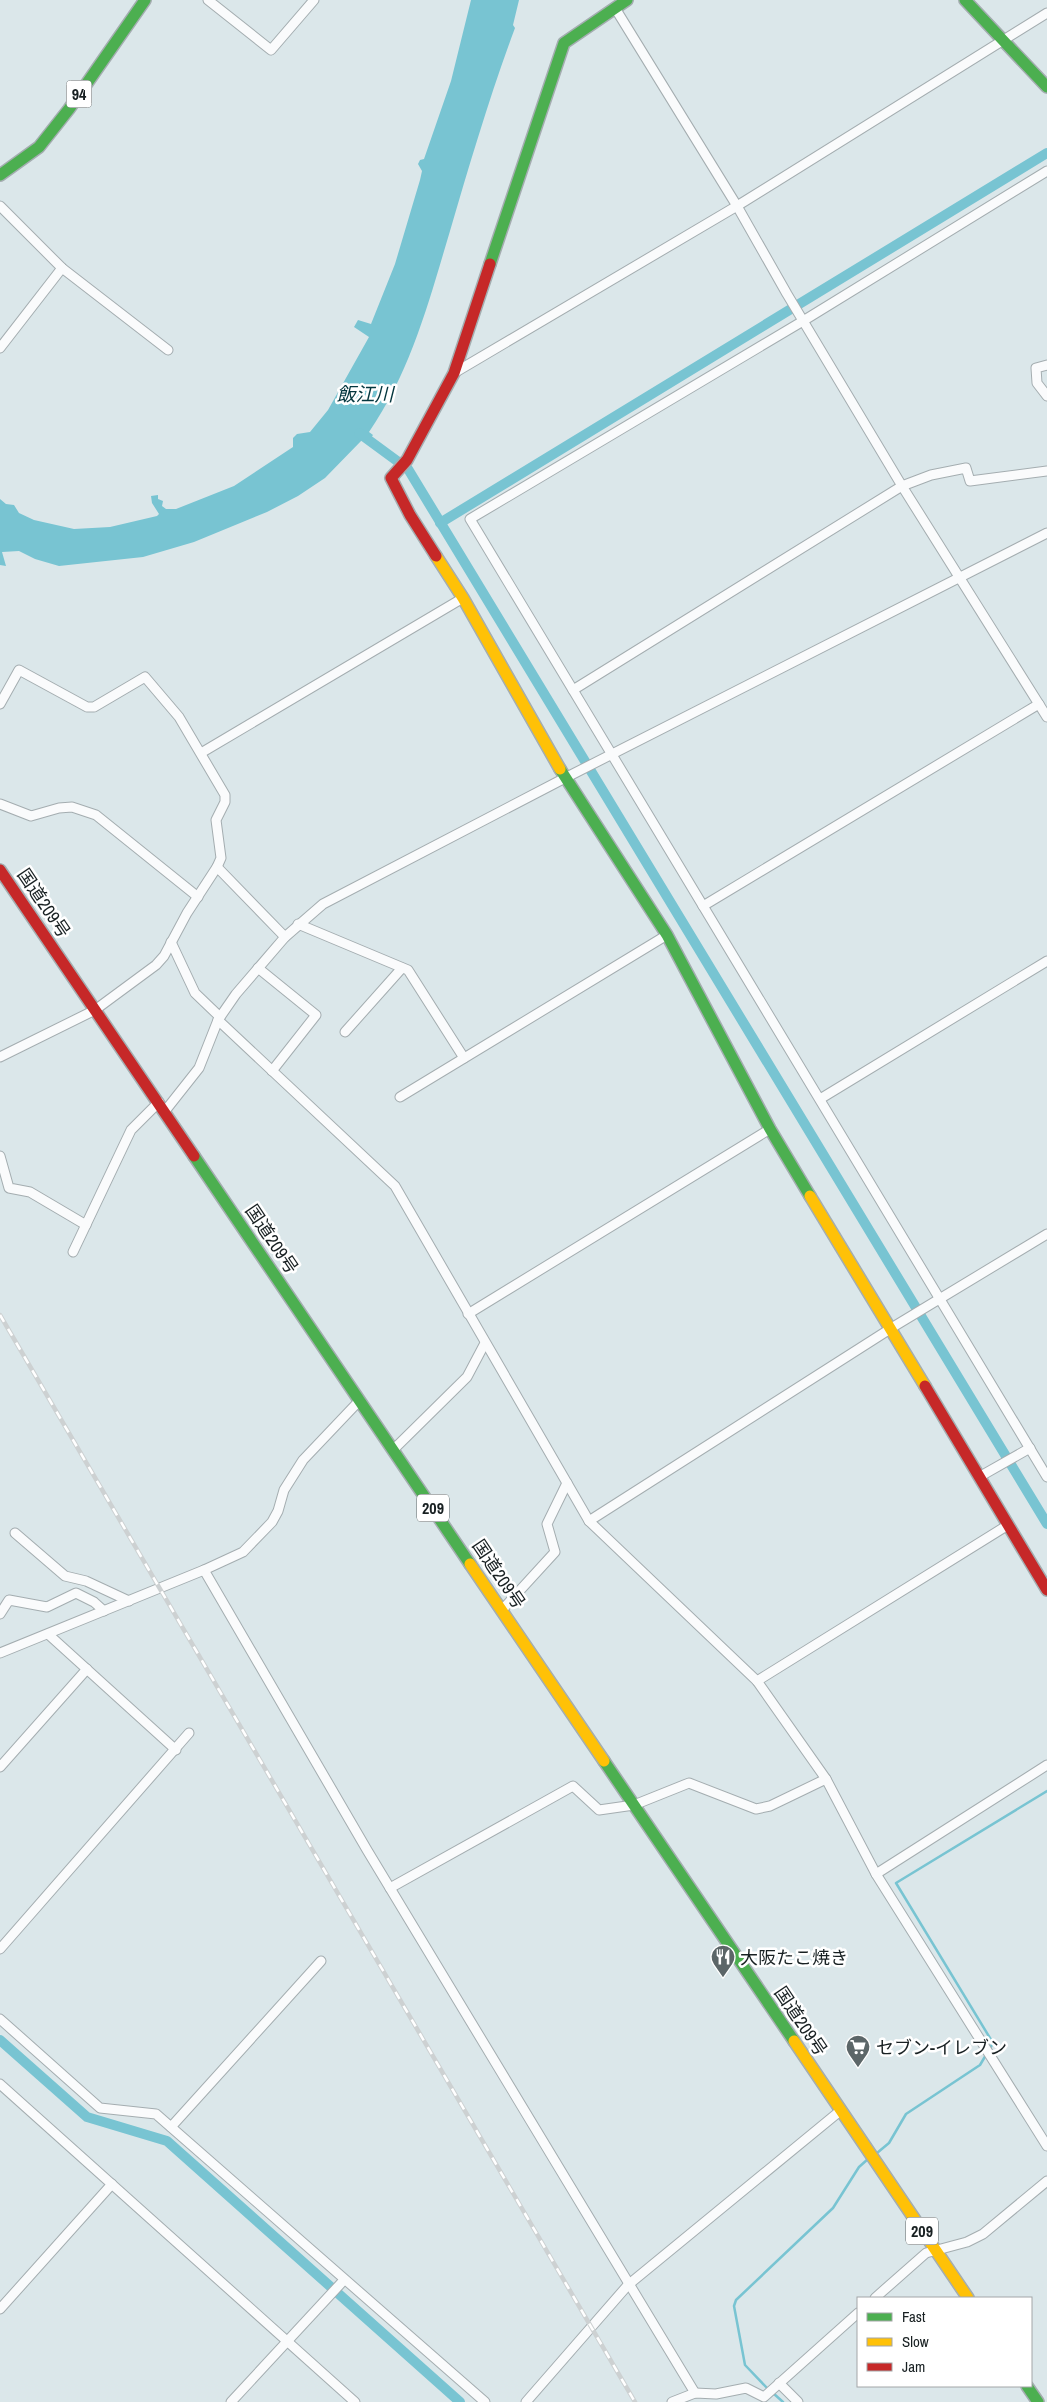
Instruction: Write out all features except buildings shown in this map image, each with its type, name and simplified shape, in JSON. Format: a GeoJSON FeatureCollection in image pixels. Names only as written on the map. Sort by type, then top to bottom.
{"type":"FeatureCollection","features":[{"type":"Feature","properties":{"kind":"main road","name":"94"},"geometry":{"type":"LineString","coordinates":[[0,175],[39,147],[69,109],[145,0]]}},
{"type":"Feature","properties":{"kind":"main road"},"geometry":{"type":"LineString","coordinates":[[627,0],[564,43],[454,373],[408,460],[391,478],[410,515],[463,598],[565,778],[667,935],[770,1130],[982,1475],[1008,1525],[1047,1590]]}},
{"type":"Feature","properties":{"kind":"main road"},"geometry":{"type":"LineString","coordinates":[[965,0],[1047,87]]}},
{"type":"Feature","properties":{"kind":"main road","name":"国道209号"},"geometry":{"type":"LineString","coordinates":[[0,870],[162,1106],[967,2297]]}},
{"type":"Feature","properties":{"kind":"main road"},"geometry":{"type":"LineString","coordinates":[[1028,2387],[1038,2402]]}},
{"type":"Feature","properties":{"kind":"street"},"geometry":{"type":"LineString","coordinates":[[208,0],[271,50],[314,0]]}},
{"type":"Feature","properties":{"kind":"street"},"geometry":{"type":"LineString","coordinates":[[615,8],[737,206],[786,294],[902,486],[1047,717]]}},
{"type":"Feature","properties":{"kind":"street"},"geometry":{"type":"LineString","coordinates":[[454,373],[737,206],[1047,13]]}},
{"type":"Feature","properties":{"kind":"street"},"geometry":{"type":"LineString","coordinates":[[1047,171],[803,321],[470,519],[573,690],[609,756],[703,906],[1028,1449],[1047,1476]]}},
{"type":"Feature","properties":{"kind":"street"},"geometry":{"type":"LineString","coordinates":[[0,206],[62,268],[168,350]]}},
{"type":"Feature","properties":{"kind":"street"},"geometry":{"type":"LineString","coordinates":[[0,348],[62,268]]}},
{"type":"Feature","properties":{"kind":"street"},"geometry":{"type":"LineString","coordinates":[[1047,365],[1036,368],[1037,384],[1047,396]]}},
{"type":"Feature","properties":{"kind":"street"},"geometry":{"type":"LineString","coordinates":[[573,690],[902,486],[930,475],[966,468],[970,481],[1047,472]]}},
{"type":"Feature","properties":{"kind":"street"},"geometry":{"type":"LineString","coordinates":[[73,1252],[131,1130],[162,1106],[199,1068],[219,1018],[236,994],[285,937],[298,924],[324,904],[565,778],[1047,533]]}},
{"type":"Feature","properties":{"kind":"street"},"geometry":{"type":"LineString","coordinates":[[201,753],[463,598]]}},
{"type":"Feature","properties":{"kind":"street"},"geometry":{"type":"LineString","coordinates":[[0,704],[19,670],[88,707],[94,707],[145,677],[179,717],[225,795],[225,802],[216,820],[221,858],[156,965],[95,1010],[0,1056]]}},
{"type":"Feature","properties":{"kind":"street"},"geometry":{"type":"LineString","coordinates":[[703,906],[1039,704]]}},
{"type":"Feature","properties":{"kind":"street"},"geometry":{"type":"LineString","coordinates":[[0,804],[32,816],[59,808],[72,807],[96,815],[198,896]]}},
{"type":"Feature","properties":{"kind":"street"},"geometry":{"type":"LineString","coordinates":[[217,867],[285,937]]}},
{"type":"Feature","properties":{"kind":"street"},"geometry":{"type":"LineString","coordinates":[[298,924],[408,970],[464,1058]]}},
{"type":"Feature","properties":{"kind":"street"},"geometry":{"type":"LineString","coordinates":[[400,1097],[667,935]]}},
{"type":"Feature","properties":{"kind":"street"},"geometry":{"type":"LineString","coordinates":[[171,942],[195,993],[272,1071],[395,1186],[589,1521],[757,1681],[826,1779],[876,1874],[987,2054],[1047,2146]]}},
{"type":"Feature","properties":{"kind":"street"},"geometry":{"type":"LineString","coordinates":[[820,1099],[1047,961]]}},
{"type":"Feature","properties":{"kind":"street"},"geometry":{"type":"LineString","coordinates":[[258,968],[316,1015],[272,1071]]}},
{"type":"Feature","properties":{"kind":"street"},"geometry":{"type":"LineString","coordinates":[[345,1032],[402,968]]}},
{"type":"Feature","properties":{"kind":"street"},"geometry":{"type":"LineString","coordinates":[[468,1314],[770,1130]]}},
{"type":"Feature","properties":{"kind":"street"},"geometry":{"type":"LineString","coordinates":[[0,1156],[9,1188],[30,1192],[86,1225]]}},
{"type":"Feature","properties":{"kind":"street"},"geometry":{"type":"LineString","coordinates":[[589,1521],[938,1299],[1047,1234]]}},
{"type":"Feature","properties":{"kind":"street"},"geometry":{"type":"LineString","coordinates":[[394,1449],[466,1377],[485,1343]]}},
{"type":"Feature","properties":{"kind":"street"},"geometry":{"type":"LineString","coordinates":[[0,1653],[204,1570],[243,1552],[278,1512],[284,1490],[303,1460],[360,1400]]}},
{"type":"Feature","properties":{"kind":"street"},"geometry":{"type":"LineString","coordinates":[[982,1475],[1028,1449]]}},
{"type":"Feature","properties":{"kind":"street"},"geometry":{"type":"LineString","coordinates":[[502,1610],[555,1552],[547,1524],[567,1483]]}},
{"type":"Feature","properties":{"kind":"street"},"geometry":{"type":"LineString","coordinates":[[757,1681],[1008,1525]]}},
{"type":"Feature","properties":{"kind":"street"},"geometry":{"type":"LineString","coordinates":[[15,1533],[64,1576],[86,1581],[129,1601]]}},
{"type":"Feature","properties":{"kind":"street"},"geometry":{"type":"LineString","coordinates":[[204,1570],[390,1888],[628,2285],[695,2393]]}},
{"type":"Feature","properties":{"kind":"street"},"geometry":{"type":"LineString","coordinates":[[0,1614],[9,1600],[47,1607],[51,1603],[76,1593],[94,1602],[104,1611]]}},
{"type":"Feature","properties":{"kind":"street"},"geometry":{"type":"LineString","coordinates":[[48,1634],[176,1750]]}},
{"type":"Feature","properties":{"kind":"street"},"geometry":{"type":"LineString","coordinates":[[0,1767],[87,1669]]}},
{"type":"Feature","properties":{"kind":"street"},"geometry":{"type":"LineString","coordinates":[[0,1949],[189,1733]]}},
{"type":"Feature","properties":{"kind":"street"},"geometry":{"type":"LineString","coordinates":[[876,1874],[1047,1765]]}},
{"type":"Feature","properties":{"kind":"street"},"geometry":{"type":"LineString","coordinates":[[390,1888],[572,1786],[599,1810],[634,1805],[689,1783],[756,1809],[770,1806],[826,1779]]}},
{"type":"Feature","properties":{"kind":"street"},"geometry":{"type":"LineString","coordinates":[[171,2128],[321,1961]]}},
{"type":"Feature","properties":{"kind":"street"},"geometry":{"type":"LineString","coordinates":[[0,2019],[100,2108],[156,2114],[485,2402]]}},
{"type":"Feature","properties":{"kind":"street"},"geometry":{"type":"LineString","coordinates":[[0,2084],[355,2402]]}},
{"type":"Feature","properties":{"kind":"street"},"geometry":{"type":"LineString","coordinates":[[526,2402],[628,2285],[840,2111]]}},
{"type":"Feature","properties":{"kind":"street"},"geometry":{"type":"LineString","coordinates":[[876,2297],[926,2253],[967,2242],[983,2234],[1047,2181]]}},
{"type":"Feature","properties":{"kind":"street"},"geometry":{"type":"LineString","coordinates":[[0,2309],[112,2184]]}},
{"type":"Feature","properties":{"kind":"street"},"geometry":{"type":"LineString","coordinates":[[232,2402],[344,2280]]}},
{"type":"Feature","properties":{"kind":"street"},"geometry":{"type":"LineString","coordinates":[[771,2392],[857,2314]]}},
{"type":"Feature","properties":{"kind":"street"},"geometry":{"type":"LineString","coordinates":[[672,2402],[695,2393],[716,2394],[746,2388],[771,2392],[798,2402]]}},
{"type":"Feature","properties":{"kind":"water","name":"飯江川"},"geometry":{"type":"Polygon","coordinates":[[[471,0],[519,0],[513,25],[515,28],[497,78],[417,335],[396,385],[384,409],[369,432],[373,435],[368,442],[362,440],[325,478],[298,496],[267,512],[194,542],[143,557],[59,566],[35,559],[19,551],[2,552],[6,566],[0,565],[0,499],[6,504],[14,505],[19,513],[34,520],[74,529],[110,527],[157,516],[159,514],[152,503],[151,496],[158,495],[158,499],[163,501],[162,506],[166,509],[176,509],[234,486],[293,447],[293,438],[297,434],[310,432],[328,410],[369,337],[354,327],[358,320],[371,324],[395,264],[420,180],[422,171],[418,164],[420,160],[424,159],[451,81],[471,0]]]}},
{"type":"Feature","properties":{"kind":"waterway"},"geometry":{"type":"LineString","coordinates":[[440,523],[1047,153]]}},
{"type":"Feature","properties":{"kind":"waterway"},"geometry":{"type":"LineString","coordinates":[[359,433],[408,469],[1047,1524]]}},
{"type":"Feature","properties":{"kind":"waterway"},"geometry":{"type":"LineString","coordinates":[[877,2153],[889,2143],[906,2114],[980,2065],[993,2043],[896,1883],[1047,1791]]}},
{"type":"Feature","properties":{"kind":"waterway"},"geometry":{"type":"LineString","coordinates":[[0,2040],[87,2117],[167,2141],[460,2402]]}},
{"type":"Feature","properties":{"kind":"waterway"},"geometry":{"type":"LineString","coordinates":[[768,2389],[745,2365],[734,2306],[736,2300],[833,2208],[859,2167],[868,2159]]}},
{"type":"Feature","properties":{"kind":"waterway"},"geometry":{"type":"LineString","coordinates":[[773,2393],[783,2402]]}},
{"type":"Feature","properties":{"kind":"railway"},"geometry":{"type":"LineString","coordinates":[[0,1315],[635,2402]]}},
{"type":"Feature","properties":{"kind":"traffic: fast"},"geometry":{"type":"LineString","coordinates":[[0,175],[39,147],[69,109],[145,0]]}},
{"type":"Feature","properties":{"kind":"traffic: fast"},"geometry":{"type":"LineString","coordinates":[[490,264],[564,43],[627,0]]}},
{"type":"Feature","properties":{"kind":"traffic: fast"},"geometry":{"type":"LineString","coordinates":[[965,0],[1047,87]]}},
{"type":"Feature","properties":{"kind":"traffic: fast"},"geometry":{"type":"LineString","coordinates":[[560,769],[667,935],[770,1129],[810,1196]]}},
{"type":"Feature","properties":{"kind":"traffic: fast"},"geometry":{"type":"LineString","coordinates":[[194,1156],[470,1564]]}},
{"type":"Feature","properties":{"kind":"traffic: fast"},"geometry":{"type":"LineString","coordinates":[[604,1761],[794,2041]]}},
{"type":"Feature","properties":{"kind":"traffic: fast"},"geometry":{"type":"LineString","coordinates":[[1028,2387],[1038,2402]]}},
{"type":"Feature","properties":{"kind":"traffic: slow"},"geometry":{"type":"LineString","coordinates":[[436,556],[463,598],[560,769]]}},
{"type":"Feature","properties":{"kind":"traffic: slow"},"geometry":{"type":"LineString","coordinates":[[810,1196],[925,1386]]}},
{"type":"Feature","properties":{"kind":"traffic: slow"},"geometry":{"type":"LineString","coordinates":[[470,1564],[604,1761]]}},
{"type":"Feature","properties":{"kind":"traffic: slow"},"geometry":{"type":"LineString","coordinates":[[794,2041],[967,2297]]}},
{"type":"Feature","properties":{"kind":"traffic: jam"},"geometry":{"type":"LineString","coordinates":[[436,556],[410,515],[391,478],[407,460],[454,373],[490,264]]}},
{"type":"Feature","properties":{"kind":"traffic: jam"},"geometry":{"type":"LineString","coordinates":[[0,870],[194,1156]]}},
{"type":"Feature","properties":{"kind":"traffic: jam"},"geometry":{"type":"LineString","coordinates":[[925,1386],[1047,1590]]}},
{"type":"Feature","properties":{"kind":"place","name":"大阪たこ焼き"},"geometry":{"type":"Point","coordinates":[723,1978]}},
{"type":"Feature","properties":{"kind":"place","name":"セブン-イレブン"},"geometry":{"type":"Point","coordinates":[858,2068]}}]}
